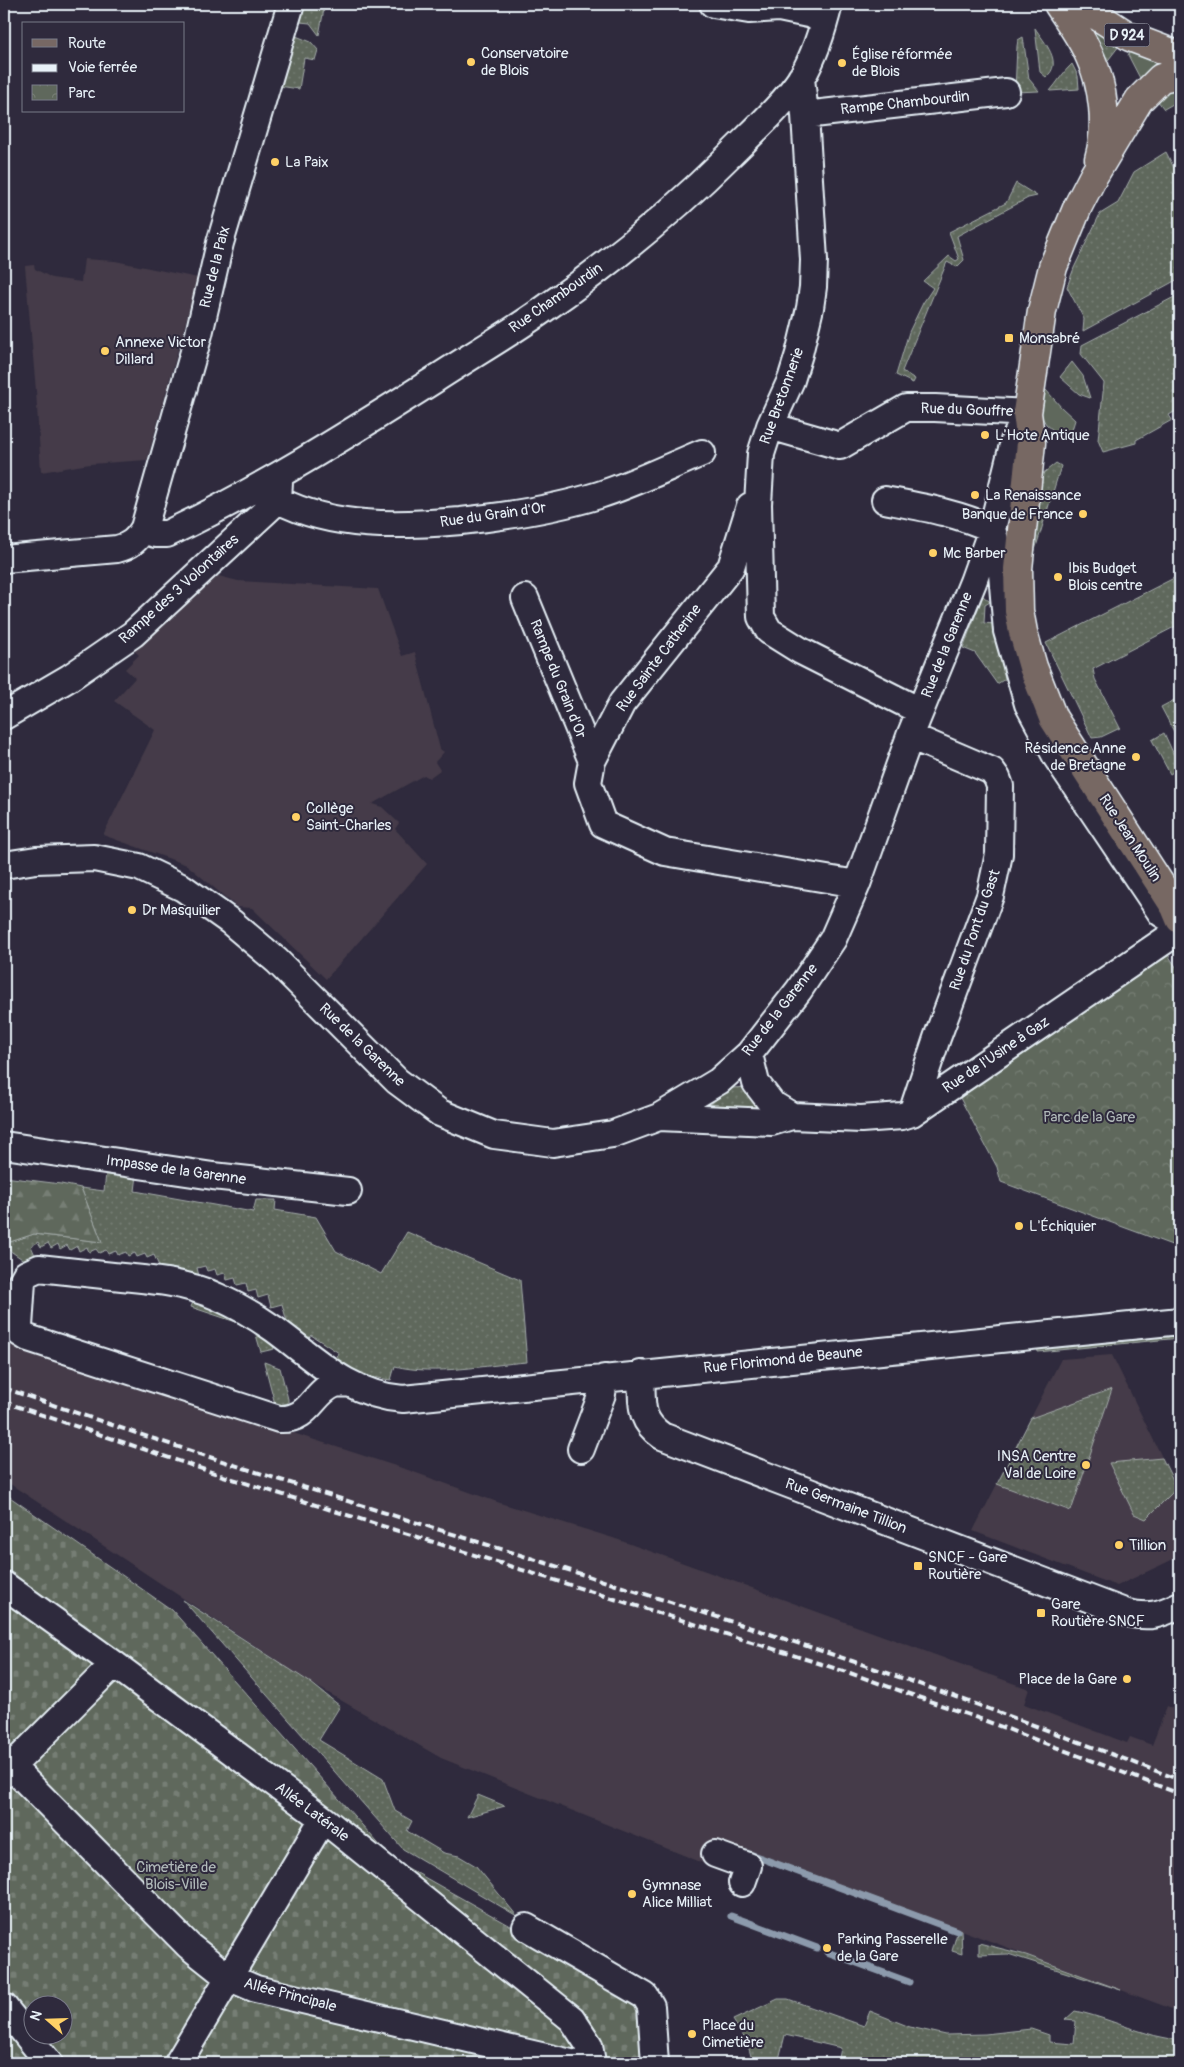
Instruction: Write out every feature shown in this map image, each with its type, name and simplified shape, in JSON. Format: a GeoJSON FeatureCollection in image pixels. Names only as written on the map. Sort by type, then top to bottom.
{"type":"FeatureCollection","features":[{"type":"Feature","properties":{"kind":"main road","name":"D 924"},"geometry":{"type":"LineString","coordinates":[[1058,4],[1090,56],[1102,100],[1103,120],[1100,152],[1094,175]]}},
{"type":"Feature","properties":{"kind":"main road","name":"D 924"},"geometry":{"type":"LineString","coordinates":[[1079,4],[1130,37],[1180,56]]}},
{"type":"Feature","properties":{"kind":"main road"},"geometry":{"type":"LineString","coordinates":[[1094,175],[1144,93],[1161,78],[1180,74]]}},
{"type":"Feature","properties":{"kind":"main road","name":"Rue Jean Moulin"},"geometry":{"type":"LineString","coordinates":[[1094,175],[1069,226],[1053,266],[1042,311],[1027,413],[1031,443],[1019,543],[1018,590],[1023,632],[1033,667],[1053,718],[1176,907],[1180,919]]}},
{"type":"Feature","properties":{"kind":"street","name":"Rue de la Paix"},"geometry":{"type":"LineString","coordinates":[[143,530],[200,334],[220,243],[291,4]]}},
{"type":"Feature","properties":{"kind":"street"},"geometry":{"type":"LineString","coordinates":[[713,4],[749,10],[779,8],[812,16],[826,13]]}},
{"type":"Feature","properties":{"kind":"street","name":"Rue Chambourdin"},"geometry":{"type":"LineString","coordinates":[[279,488],[373,419],[538,314],[569,292],[646,232],[699,186],[770,114],[801,78],[811,61],[826,13]]}},
{"type":"Feature","properties":{"kind":"street","name":"Rue Bretonnerie"},"geometry":{"type":"LineString","coordinates":[[801,78],[814,260],[813,287],[810,308],[791,380],[770,426],[761,454],[758,560],[761,617],[769,631],[800,651],[920,710]]}},
{"type":"Feature","properties":{"kind":"street","name":"Rampe Chambourdin"},"geometry":{"type":"LineString","coordinates":[[805,115],[1006,92]]}},
{"type":"Feature","properties":{"kind":"street","name":"Rue du Gouffre"},"geometry":{"type":"LineString","coordinates":[[770,426],[840,446],[906,408],[1027,413]]}},
{"type":"Feature","properties":{"kind":"street","name":"Rue de la Garenne"},"geometry":{"type":"LineString","coordinates":[[4,865],[36,860],[94,858],[139,867],[184,888],[231,922],[277,961],[397,1081],[440,1113],[494,1135],[553,1143],[613,1134],[659,1117],[719,1081],[749,1054],[799,990],[833,939],[857,884],[920,710],[973,582],[992,529],[1014,441],[1027,413]]}},
{"type":"Feature","properties":{"kind":"street","name":"Rue du Grain d'Or"},"geometry":{"type":"LineString","coordinates":[[279,488],[302,511],[328,517],[380,524],[424,524],[493,518],[542,510],[600,494],[702,453]]}},
{"type":"Feature","properties":{"kind":"street","name":"Rue Sainte Catherine"},"geometry":{"type":"LineString","coordinates":[[760,476],[731,566],[622,703],[592,761],[588,783],[603,824],[665,852],[857,884]]}},
{"type":"Feature","properties":{"kind":"street"},"geometry":{"type":"LineString","coordinates":[[4,558],[117,550],[135,541],[143,530],[155,534],[167,534],[232,502],[279,488]]}},
{"type":"Feature","properties":{"kind":"street","name":"Rampe des 3 Volontaires"},"geometry":{"type":"LineString","coordinates":[[4,716],[69,678],[133,634],[279,488]]}},
{"type":"Feature","properties":{"kind":"street"},"geometry":{"type":"LineString","coordinates":[[885,500],[937,510],[978,522],[992,529]]}},
{"type":"Feature","properties":{"kind":"street","name":"Rue Jean Moulin"},"geometry":{"type":"LineString","coordinates":[[992,529],[1001,562],[1007,631],[1028,704],[1057,758],[1161,913],[1180,925]]}},
{"type":"Feature","properties":{"kind":"street","name":"Rampe du Grain d'Or"},"geometry":{"type":"LineString","coordinates":[[525,598],[592,761]]}},
{"type":"Feature","properties":{"kind":"street","name":"Rue du Pont du Gast"},"geometry":{"type":"LineString","coordinates":[[910,736],[992,771],[997,778],[1000,796],[999,854],[990,896],[937,1038],[912,1113]]}},
{"type":"Feature","properties":{"kind":"street","name":"Rue de l'Usine à Gaz"},"geometry":{"type":"LineString","coordinates":[[659,1117],[772,1122],[792,1116],[861,1120],[902,1116],[912,1113],[1180,930]]}},
{"type":"Feature","properties":{"kind":"street","name":"Rue de l'Usine à Gaz"},"geometry":{"type":"LineString","coordinates":[[749,1054],[756,1083],[772,1104],[792,1116]]}},
{"type":"Feature","properties":{"kind":"street","name":"Impasse de la Garenne"},"geometry":{"type":"LineString","coordinates":[[4,1145],[213,1176],[348,1191]]}},
{"type":"Feature","properties":{"kind":"street","name":"Rue Florimond de Beaune"},"geometry":{"type":"LineString","coordinates":[[348,1383],[334,1384],[302,1413],[290,1420],[279,1419],[28,1338],[20,1333],[30,1300],[22,1281],[26,1274],[39,1268],[156,1280],[191,1287],[218,1297],[274,1329],[314,1362],[348,1383],[385,1396],[403,1399],[1180,1321]]}},
{"type":"Feature","properties":{"kind":"street","name":"Rue Germaine Tillion"},"geometry":{"type":"LineString","coordinates":[[641,1374],[644,1416],[650,1428],[662,1436],[1127,1613],[1145,1617],[1162,1613],[1180,1605]]}},
{"type":"Feature","properties":{"kind":"street"},"geometry":{"type":"LineString","coordinates":[[581,1449],[602,1394],[604,1378]]}},
{"type":"Feature","properties":{"kind":"street","name":"Allée Latérale"},"geometry":{"type":"LineString","coordinates":[[4,1585],[323,1819],[572,2019],[589,2045],[592,2063]]}},
{"type":"Feature","properties":{"kind":"street"},"geometry":{"type":"LineString","coordinates":[[6,1767],[114,1664]]}},
{"type":"Feature","properties":{"kind":"street","name":"Allée Principale"},"geometry":{"type":"LineString","coordinates":[[6,1767],[189,1946],[228,1977],[256,1989],[571,2063]]}},
{"type":"Feature","properties":{"kind":"street"},"geometry":{"type":"LineString","coordinates":[[178,2063],[323,1819]]}},
{"type":"Feature","properties":{"kind":"street"},"geometry":{"type":"LineString","coordinates":[[715,1854],[748,1866],[742,1883]]}},
{"type":"Feature","properties":{"kind":"street"},"geometry":{"type":"LineString","coordinates":[[526,1927],[644,1996],[651,2006],[656,2063]]}},
{"type":"Feature","properties":{"kind":"street"},"geometry":{"type":"LineString","coordinates":[[4,2007],[49,2063]]}},
{"type":"Feature","properties":{"kind":"shaded area","name":"Annexe Victor Dillard"},"geometry":{"type":"Polygon","coordinates":[[[84,259],[115,261],[198,278],[147,460],[90,464],[41,472],[25,266],[34,265],[35,269],[52,278],[81,282],[84,259]]]}},
{"type":"Feature","properties":{"kind":"shaded area"},"geometry":{"type":"Polygon","coordinates":[[[211,574],[238,581],[378,589],[402,656],[415,652],[440,749],[444,752],[435,762],[440,770],[429,778],[424,775],[372,804],[382,807],[399,823],[395,829],[427,864],[326,979],[252,908],[237,907],[187,865],[103,835],[155,730],[114,701],[135,678],[125,669],[139,655],[131,648],[211,574]]]}},
{"type":"Feature","properties":{"kind":"shaded area"},"geometry":{"type":"Polygon","coordinates":[[[4,1340],[408,1470],[500,1503],[613,1538],[678,1561],[1029,1689],[1024,1704],[1127,1743],[1130,1737],[1152,1745],[1167,1706],[1180,1711],[1180,2012],[739,1847],[728,1873],[441,1758],[311,1683],[4,1480],[4,1340]]]}},
{"type":"Feature","properties":{"kind":"shaded area","name":"INSA Centre Val de Loire"},"geometry":{"type":"Polygon","coordinates":[[[1112,1355],[1180,1494],[1180,1556],[1117,1586],[973,1531],[1061,1359],[1112,1355]]]}},
{"type":"Feature","properties":{"kind":"green space"},"geometry":{"type":"Polygon","coordinates":[[[306,4],[325,4],[319,35],[310,23],[300,22],[306,4]]]}},
{"type":"Feature","properties":{"kind":"green space"},"geometry":{"type":"Polygon","coordinates":[[[1088,26],[1119,46],[1102,68],[1088,26]]]}},
{"type":"Feature","properties":{"kind":"green space"},"geometry":{"type":"Polygon","coordinates":[[[1035,28],[1051,52],[1053,59],[1051,71],[1046,77],[1040,72],[1035,28]]]}},
{"type":"Feature","properties":{"kind":"green space"},"geometry":{"type":"Polygon","coordinates":[[[296,36],[311,42],[318,50],[315,60],[304,58],[299,89],[279,86],[296,36]]]}},
{"type":"Feature","properties":{"kind":"green space"},"geometry":{"type":"Polygon","coordinates":[[[1023,37],[1029,79],[1039,91],[1015,92],[1017,46],[1018,40],[1023,37]]]}},
{"type":"Feature","properties":{"kind":"green space"},"geometry":{"type":"Polygon","coordinates":[[[1130,52],[1154,61],[1157,64],[1155,69],[1142,82],[1128,55],[1130,52]]]}},
{"type":"Feature","properties":{"kind":"green space"},"geometry":{"type":"Polygon","coordinates":[[[1072,64],[1078,76],[1079,89],[1050,91],[1066,70],[1072,64]]]}},
{"type":"Feature","properties":{"kind":"green space"},"geometry":{"type":"Polygon","coordinates":[[[1180,84],[1180,100],[1164,109],[1154,96],[1180,84]]]}},
{"type":"Feature","properties":{"kind":"green space"},"geometry":{"type":"Polygon","coordinates":[[[1166,152],[1180,180],[1180,278],[1083,331],[1084,319],[1067,287],[1074,268],[1100,214],[1118,203],[1134,172],[1166,152]]]}},
{"type":"Feature","properties":{"kind":"green space"},"geometry":{"type":"Polygon","coordinates":[[[1016,183],[1037,196],[1028,198],[957,236],[964,260],[957,267],[947,262],[902,371],[915,379],[913,383],[896,375],[909,332],[923,303],[933,288],[923,281],[949,256],[956,261],[959,259],[949,232],[1006,203],[1016,183]]]}},
{"type":"Feature","properties":{"kind":"green space"},"geometry":{"type":"Polygon","coordinates":[[[1180,294],[1180,409],[1169,415],[1172,420],[1136,440],[1136,443],[1103,452],[1098,440],[1104,383],[1081,354],[1082,345],[1180,294]]]}},
{"type":"Feature","properties":{"kind":"green space"},"geometry":{"type":"Polygon","coordinates":[[[1072,362],[1083,376],[1090,398],[1079,394],[1060,377],[1072,362]]]}},
{"type":"Feature","properties":{"kind":"green space"},"geometry":{"type":"Polygon","coordinates":[[[1046,390],[1075,420],[1071,433],[1061,437],[1046,424],[1040,414],[1043,392],[1046,390]]]}},
{"type":"Feature","properties":{"kind":"green space"},"geometry":{"type":"Polygon","coordinates":[[[1056,463],[1061,466],[1023,589],[1041,475],[1056,463]]]}},
{"type":"Feature","properties":{"kind":"green space"},"geometry":{"type":"Polygon","coordinates":[[[1180,575],[1180,624],[1093,669],[1095,679],[1120,728],[1101,737],[1092,738],[1046,643],[1180,575]]]}},
{"type":"Feature","properties":{"kind":"green space"},"geometry":{"type":"Polygon","coordinates":[[[983,596],[990,602],[985,605],[984,623],[994,624],[1005,679],[997,684],[975,653],[963,648],[983,596]]]}},
{"type":"Feature","properties":{"kind":"green space"},"geometry":{"type":"Polygon","coordinates":[[[1180,697],[1180,743],[1161,707],[1180,697]]]}},
{"type":"Feature","properties":{"kind":"green space"},"geometry":{"type":"Polygon","coordinates":[[[1164,733],[1180,768],[1170,774],[1152,740],[1164,733]]]}},
{"type":"Feature","properties":{"kind":"green space","name":"Parc de la Gare"},"geometry":{"type":"Polygon","coordinates":[[[1165,950],[1180,973],[1180,1248],[1001,1182],[997,1167],[960,1098],[1165,950]]]}},
{"type":"Feature","properties":{"kind":"green space"},"geometry":{"type":"Polygon","coordinates":[[[749,1087],[762,1109],[708,1112],[709,1105],[732,1088],[749,1087]]]}},
{"type":"Feature","properties":{"kind":"green space"},"geometry":{"type":"Polygon","coordinates":[[[106,1174],[137,1175],[135,1191],[253,1212],[256,1200],[276,1200],[275,1210],[316,1217],[336,1251],[381,1274],[407,1232],[520,1280],[527,1362],[443,1370],[410,1369],[395,1366],[391,1380],[358,1375],[335,1360],[339,1353],[311,1335],[306,1342],[290,1332],[282,1304],[271,1307],[268,1295],[258,1298],[256,1290],[248,1292],[246,1283],[237,1285],[235,1278],[227,1280],[225,1273],[217,1275],[215,1269],[207,1271],[205,1266],[197,1268],[201,1284],[163,1275],[154,1255],[147,1258],[145,1254],[137,1257],[135,1253],[128,1256],[126,1252],[118,1255],[116,1251],[108,1254],[106,1250],[99,1253],[96,1249],[89,1252],[87,1247],[79,1251],[77,1246],[70,1250],[67,1245],[60,1249],[58,1244],[51,1248],[48,1243],[41,1247],[38,1242],[31,1246],[38,1262],[28,1263],[6,1248],[4,1249],[4,1244],[34,1234],[102,1242],[81,1188],[104,1191],[106,1174]]]}},
{"type":"Feature","properties":{"kind":"green space"},"geometry":{"type":"Polygon","coordinates":[[[4,1177],[81,1188],[102,1242],[34,1234],[4,1244],[4,1177]]]}},
{"type":"Feature","properties":{"kind":"green space"},"geometry":{"type":"Polygon","coordinates":[[[196,1295],[270,1333],[274,1349],[261,1352],[254,1328],[191,1307],[196,1295]]]}},
{"type":"Feature","properties":{"kind":"green space"},"geometry":{"type":"Polygon","coordinates":[[[1180,1331],[1180,1338],[1038,1352],[1037,1345],[1180,1331]]]}},
{"type":"Feature","properties":{"kind":"green space"},"geometry":{"type":"Polygon","coordinates":[[[264,1362],[280,1368],[288,1399],[288,1405],[284,1410],[275,1404],[264,1362]]]}},
{"type":"Feature","properties":{"kind":"green space"},"geometry":{"type":"Polygon","coordinates":[[[1112,1389],[1071,1511],[997,1484],[1031,1418],[1112,1389]]]}},
{"type":"Feature","properties":{"kind":"green space"},"geometry":{"type":"Polygon","coordinates":[[[1162,1458],[1177,1488],[1146,1519],[1134,1514],[1109,1463],[1162,1458]]]}},
{"type":"Feature","properties":{"kind":"green space","name":"Cimetière de Blois-Ville"},"geometry":{"type":"Polygon","coordinates":[[[4,1493],[172,1610],[392,1859],[642,2000],[643,2054],[633,2056],[627,2063],[4,2063],[4,1493]]]}},
{"type":"Feature","properties":{"kind":"green space"},"geometry":{"type":"Polygon","coordinates":[[[183,1600],[311,1683],[340,1706],[319,1740],[383,1779],[395,1811],[412,1821],[407,1831],[444,1853],[459,1856],[476,1866],[517,1916],[403,1849],[183,1600]]]}},
{"type":"Feature","properties":{"kind":"green space"},"geometry":{"type":"Polygon","coordinates":[[[478,1795],[505,1806],[467,1817],[478,1795]]]}},
{"type":"Feature","properties":{"kind":"green space"},"geometry":{"type":"Polygon","coordinates":[[[738,1847],[961,1930],[962,1954],[952,1951],[957,1933],[737,1852],[738,1847]]]}},
{"type":"Feature","properties":{"kind":"green space"},"geometry":{"type":"Polygon","coordinates":[[[979,1943],[1026,1955],[1121,1990],[1008,1954],[979,1955],[979,1943]]]}},
{"type":"Feature","properties":{"kind":"green space"},"geometry":{"type":"Polygon","coordinates":[[[778,1999],[788,1999],[864,2026],[870,2011],[910,2027],[946,2035],[985,2034],[1031,2029],[1049,2035],[1049,2042],[1074,2044],[1076,2021],[1065,2020],[1075,2011],[1150,2034],[1180,2041],[1180,2063],[838,2063],[841,2048],[785,2035],[778,2063],[753,2063],[747,2042],[733,2020],[778,1999]]]}},
{"type":"Feature","properties":{"kind":"waterway"},"geometry":{"type":"LineString","coordinates":[[747,1853],[957,1931]]}},
{"type":"Feature","properties":{"kind":"waterway"},"geometry":{"type":"LineString","coordinates":[[731,1916],[817,1948]]}},
{"type":"Feature","properties":{"kind":"waterway"},"geometry":{"type":"LineString","coordinates":[[827,1952],[909,1982]]}},
{"type":"Feature","properties":{"kind":"railway"},"geometry":{"type":"LineString","coordinates":[[4,1388],[215,1459],[640,1592],[852,1661],[1017,1719],[1180,1780]]}},
{"type":"Feature","properties":{"kind":"railway"},"geometry":{"type":"LineString","coordinates":[[4,1402],[220,1475],[850,1673],[986,1721],[1180,1794]]}},
{"type":"Feature","properties":{"kind":"place","name":"Conservatoire de Blois"},"geometry":{"type":"Point","coordinates":[471,62]}},
{"type":"Feature","properties":{"kind":"place","name":"Église réformée de Blois"},"geometry":{"type":"Point","coordinates":[842,63]}},
{"type":"Feature","properties":{"kind":"place","name":"La Paix"},"geometry":{"type":"Point","coordinates":[275,162]}},
{"type":"Feature","properties":{"kind":"place","name":"Monsabré"},"geometry":{"type":"Point","coordinates":[1009,338]}},
{"type":"Feature","properties":{"kind":"place","name":"Annexe Victor Dillard"},"geometry":{"type":"Point","coordinates":[105,351]}},
{"type":"Feature","properties":{"kind":"place","name":"L'Hote Antique"},"geometry":{"type":"Point","coordinates":[985,435]}},
{"type":"Feature","properties":{"kind":"place","name":"La Renaissance"},"geometry":{"type":"Point","coordinates":[975,495]}},
{"type":"Feature","properties":{"kind":"place","name":"Banque de France"},"geometry":{"type":"Point","coordinates":[1083,514]}},
{"type":"Feature","properties":{"kind":"place","name":"Mc Barber"},"geometry":{"type":"Point","coordinates":[933,553]}},
{"type":"Feature","properties":{"kind":"place","name":"Ibis Budget Blois centre"},"geometry":{"type":"Point","coordinates":[1058,577]}},
{"type":"Feature","properties":{"kind":"place","name":"Résidence Anne de Bretagne"},"geometry":{"type":"Point","coordinates":[1136,757]}},
{"type":"Feature","properties":{"kind":"place","name":"Collège Saint-Charles"},"geometry":{"type":"Point","coordinates":[296,817]}},
{"type":"Feature","properties":{"kind":"place","name":"Dr Masquilier"},"geometry":{"type":"Point","coordinates":[132,910]}},
{"type":"Feature","properties":{"kind":"place","name":"L'Échiquier"},"geometry":{"type":"Point","coordinates":[1019,1226]}},
{"type":"Feature","properties":{"kind":"place","name":"INSA Centre Val de Loire"},"geometry":{"type":"Point","coordinates":[1086,1465]}},
{"type":"Feature","properties":{"kind":"place","name":"Tillion"},"geometry":{"type":"Point","coordinates":[1119,1545]}},
{"type":"Feature","properties":{"kind":"place","name":"SNCF - Gare Routière"},"geometry":{"type":"Point","coordinates":[918,1566]}},
{"type":"Feature","properties":{"kind":"place","name":"Gare Routière SNCF"},"geometry":{"type":"Point","coordinates":[1041,1613]}},
{"type":"Feature","properties":{"kind":"place","name":"Place de la Gare"},"geometry":{"type":"Point","coordinates":[1127,1679]}},
{"type":"Feature","properties":{"kind":"place","name":"Gymnase Alice Milliat"},"geometry":{"type":"Point","coordinates":[632,1894]}},
{"type":"Feature","properties":{"kind":"place","name":"Parking Passerelle de la Gare"},"geometry":{"type":"Point","coordinates":[827,1948]}},
{"type":"Feature","properties":{"kind":"place","name":"Place du Cimetière"},"geometry":{"type":"Point","coordinates":[692,2034]}}]}
